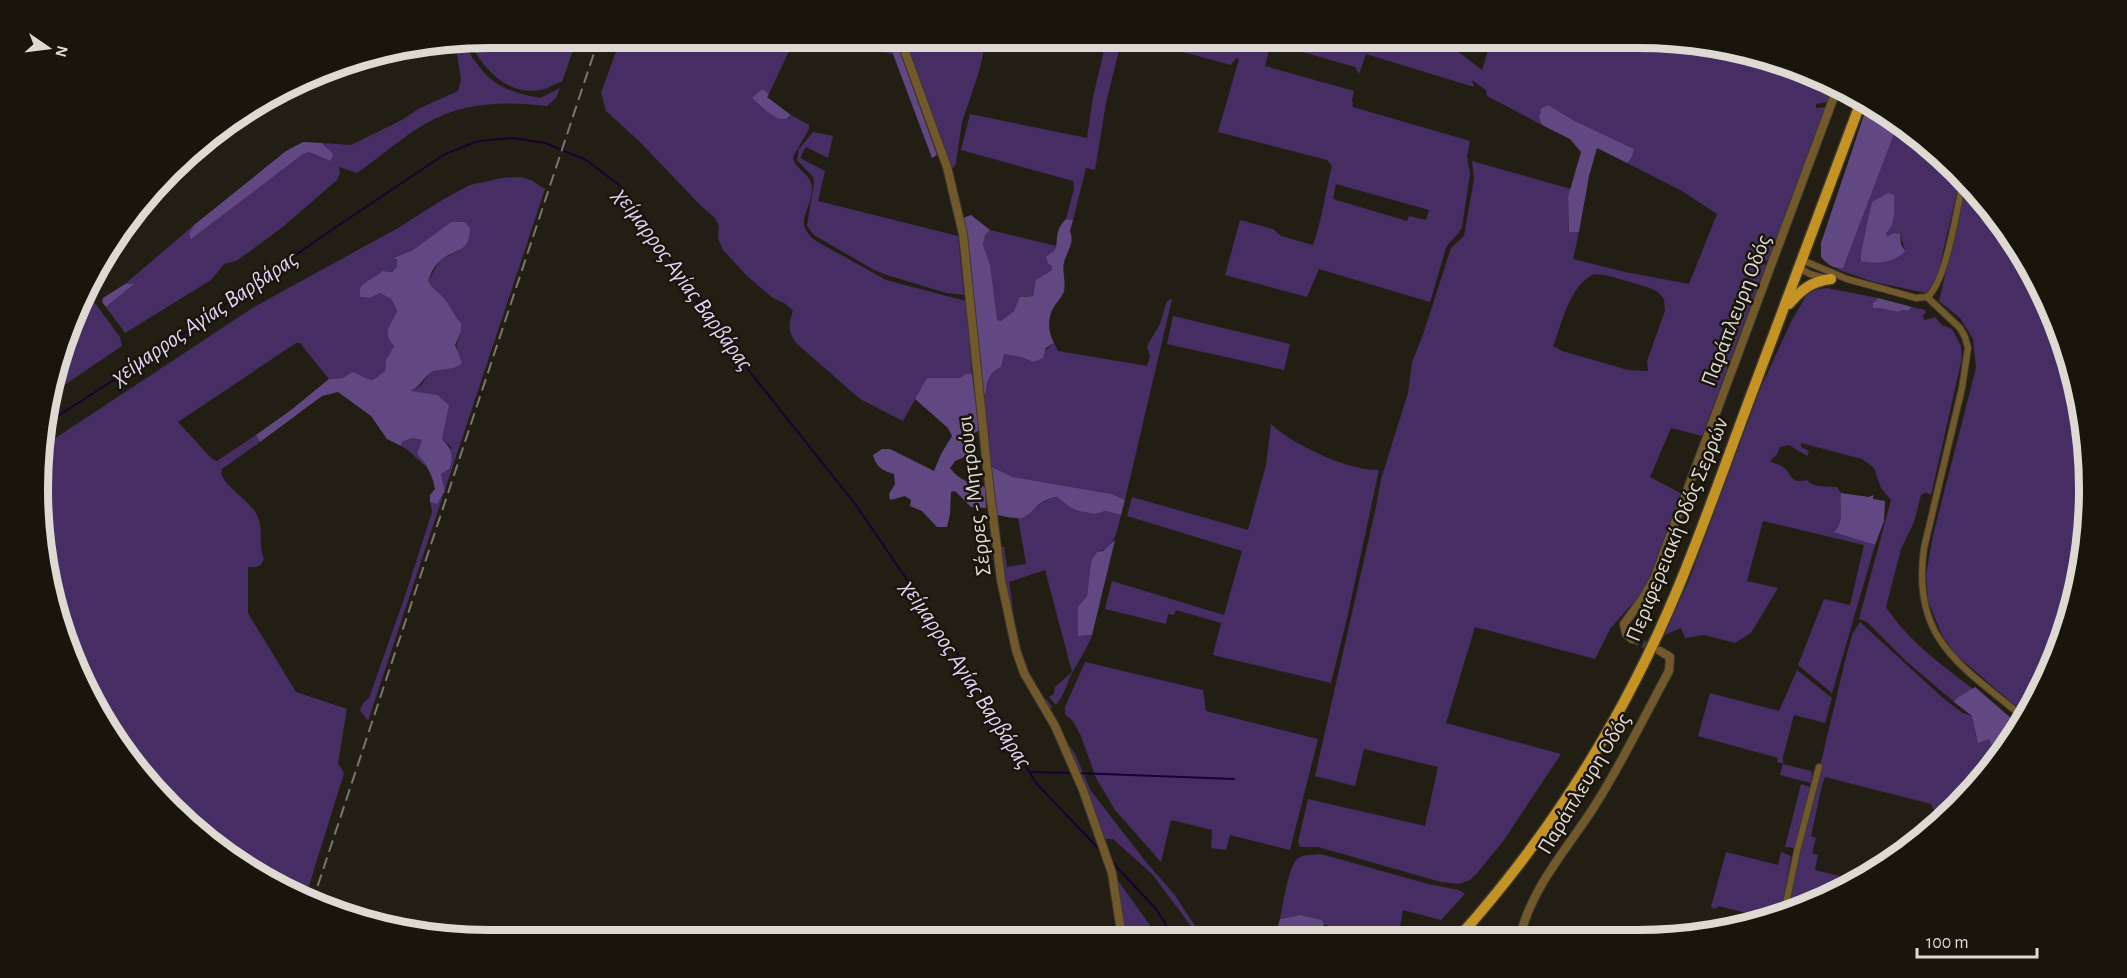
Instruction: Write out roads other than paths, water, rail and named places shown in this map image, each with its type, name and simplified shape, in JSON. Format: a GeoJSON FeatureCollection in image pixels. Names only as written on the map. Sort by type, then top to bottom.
{"type":"FeatureCollection","features":[{"type":"Feature","properties":{"kind":"main road","name":"Περιφερειακή Οδός Σερρών"},"geometry":{"type":"LineString","coordinates":[[1465,930],[1538,838],[1585,770],[1620,709],[1678,589],[1859,108]]}},
{"type":"Feature","properties":{"kind":"main road"},"geometry":{"type":"LineString","coordinates":[[1783,312],[1806,287],[1814,282],[1831,279]]}},
{"type":"Feature","properties":{"kind":"street","name":"Σέρρες - Μητρούσι"},"geometry":{"type":"LineString","coordinates":[[904,48],[947,167],[963,234],[987,467],[1002,579],[1016,650],[1031,687],[1055,726],[1083,790],[1112,873],[1121,930]]}},
{"type":"Feature","properties":{"kind":"street","name":"Παράπλευρη Οδός"},"geometry":{"type":"LineString","coordinates":[[1632,639],[1626,634],[1623,624],[1654,579],[1835,94]]}},
{"type":"Feature","properties":{"kind":"street"},"geometry":{"type":"LineString","coordinates":[[1801,264],[1916,298],[1927,297],[1937,286],[1944,265],[1961,189]]}},
{"type":"Feature","properties":{"kind":"street"},"geometry":{"type":"LineString","coordinates":[[1801,264],[1810,274],[1831,279],[1847,279]]}},
{"type":"Feature","properties":{"kind":"street"},"geometry":{"type":"LineString","coordinates":[[1927,297],[1960,328],[1968,348],[1962,388],[1924,548],[1920,573],[1924,607],[1931,625],[1949,653],[2019,712]]}},
{"type":"Feature","properties":{"kind":"street","name":"Παράπλευρη Οδός"},"geometry":{"type":"LineString","coordinates":[[1522,930],[1537,892],[1625,758],[1669,671],[1670,657],[1660,651]]}},
{"type":"Feature","properties":{"kind":"street"},"geometry":{"type":"LineString","coordinates":[[1786,905],[1819,767]]}},
{"type":"Feature","properties":{"kind":"waterway","name":"χείμαρρος Αγίας Βαρβάρας"},"geometry":{"type":"LineString","coordinates":[[54,419],[151,356],[445,154],[479,141],[513,138],[545,143],[586,160],[618,184],[643,215],[707,318],[856,505],[963,662],[1036,783],[1099,849]]}},
{"type":"Feature","properties":{"kind":"waterway"},"geometry":{"type":"LineString","coordinates":[[1030,772],[1072,773]]}},
{"type":"Feature","properties":{"kind":"waterway"},"geometry":{"type":"LineString","coordinates":[[1077,773],[1234,779]]}},
{"type":"Feature","properties":{"kind":"waterway","name":"χείμαρρος Αγίας Βαρβάρας"},"geometry":{"type":"LineString","coordinates":[[1112,862],[1156,909],[1169,930]]}},
{"type":"Feature","properties":{"kind":"tunnel"},"geometry":{"type":"LineString","coordinates":[[1632,639],[1657,650]]}},
{"type":"Feature","properties":{"kind":"railway"},"geometry":{"type":"LineString","coordinates":[[315,894],[596,48]]}}]}
